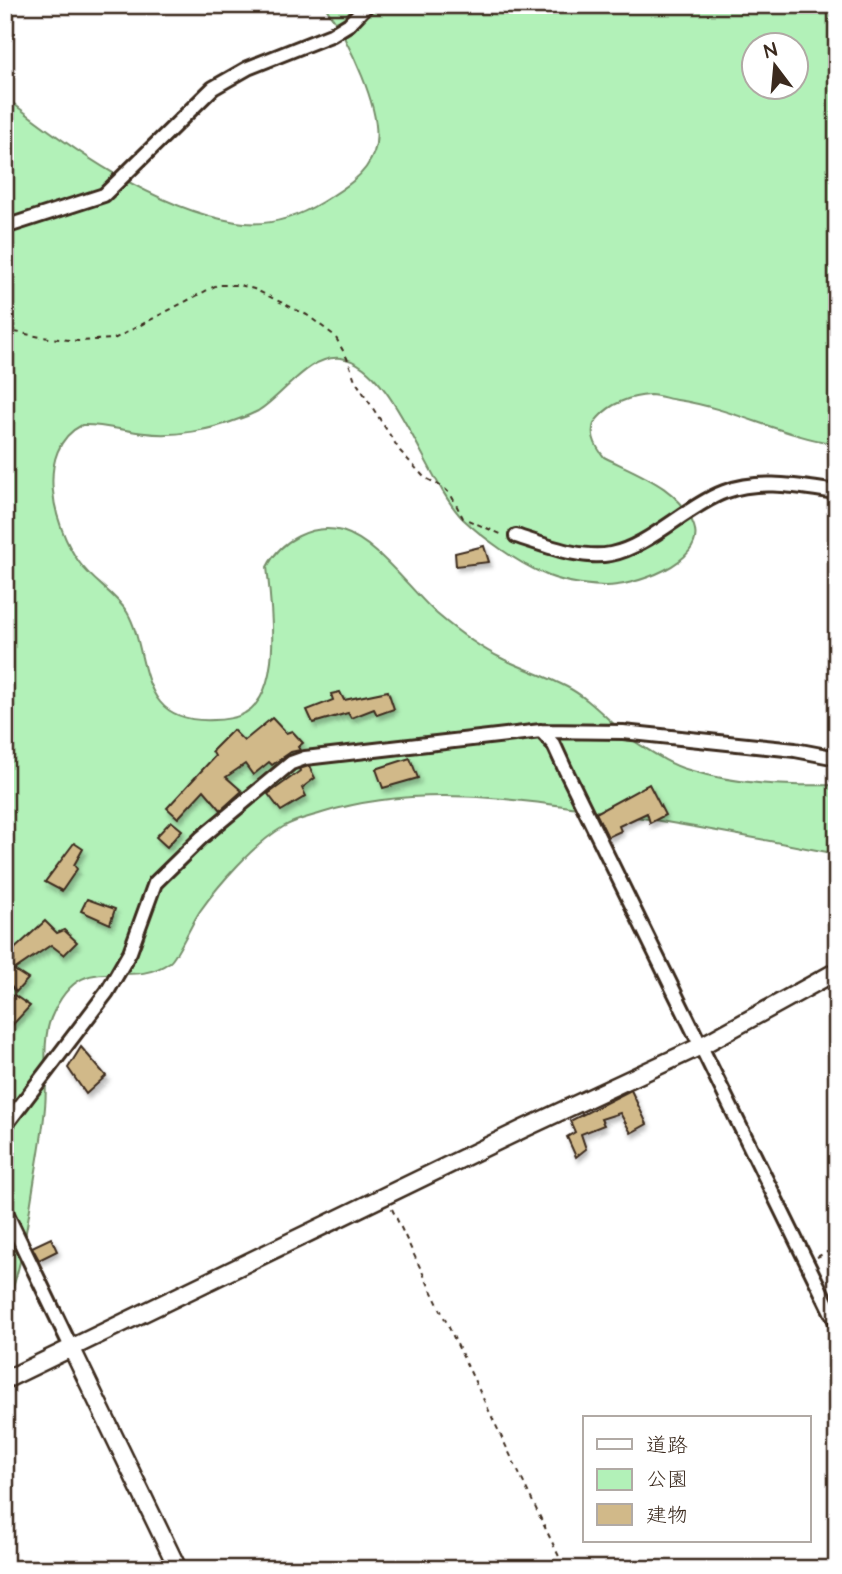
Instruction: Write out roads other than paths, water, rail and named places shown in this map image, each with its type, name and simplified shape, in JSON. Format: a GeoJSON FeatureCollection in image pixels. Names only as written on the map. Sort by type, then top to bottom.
{"type":"FeatureCollection","features":[{"type":"Feature","properties":{"kind":"street"},"geometry":{"type":"LineString","coordinates":[[5,227],[104,195],[213,88],[248,68],[331,35],[349,24],[367,5]]}},
{"type":"Feature","properties":{"kind":"street"},"geometry":{"type":"LineString","coordinates":[[516,536],[578,553],[611,554],[634,545],[726,491],[757,485],[837,492]]}},
{"type":"Feature","properties":{"kind":"street"},"geometry":{"type":"LineString","coordinates":[[5,1126],[107,992],[130,953],[155,883],[202,837],[291,763],[305,758],[541,731],[623,732],[794,750],[837,758]]}},
{"type":"Feature","properties":{"kind":"street"},"geometry":{"type":"LineString","coordinates":[[541,731],[554,745],[837,1324]]}},
{"type":"Feature","properties":{"kind":"street"},"geometry":{"type":"LineString","coordinates":[[5,1380],[701,1046],[837,971]]}},
{"type":"Feature","properties":{"kind":"street"},"geometry":{"type":"LineString","coordinates":[[5,1210],[178,1569]]}}]}
